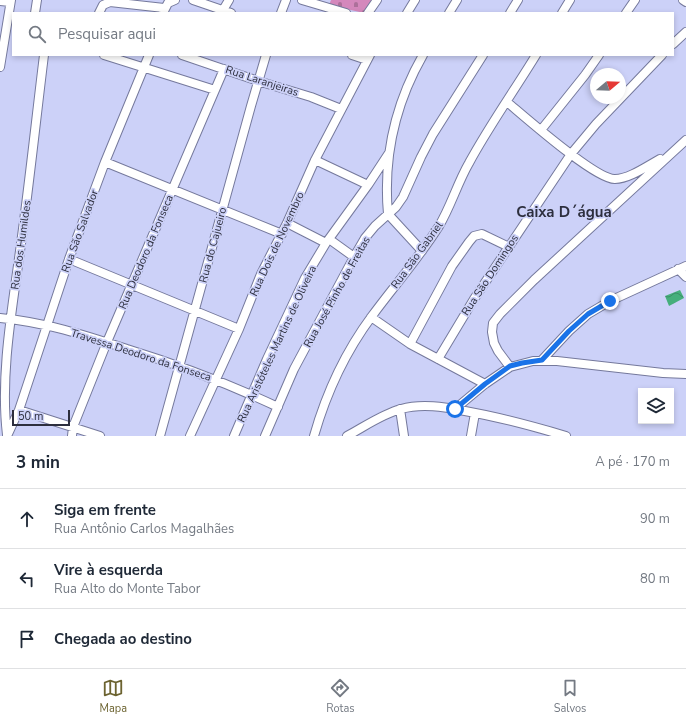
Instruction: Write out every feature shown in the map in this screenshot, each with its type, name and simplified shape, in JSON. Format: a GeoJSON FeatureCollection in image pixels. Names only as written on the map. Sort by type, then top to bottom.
{"type":"FeatureCollection","features":[{"type":"Feature","properties":{"kind":"street"},"geometry":{"type":"LineString","coordinates":[[35,12],[37,0]]}},
{"type":"Feature","properties":{"kind":"street"},"geometry":{"type":"LineString","coordinates":[[100,12],[103,5],[110,2],[164,11],[168,4],[175,0]]}},
{"type":"Feature","properties":{"kind":"street"},"geometry":{"type":"LineString","coordinates":[[196,0],[227,12],[229,0]]}},
{"type":"Feature","properties":{"kind":"street"},"geometry":{"type":"LineString","coordinates":[[281,12],[286,0]]}},
{"type":"Feature","properties":{"kind":"street"},"geometry":{"type":"LineString","coordinates":[[302,0],[343,12]]}},
{"type":"Feature","properties":{"kind":"street"},"geometry":{"type":"LineString","coordinates":[[369,12],[376,0]]}},
{"type":"Feature","properties":{"kind":"street"},"geometry":{"type":"LineString","coordinates":[[408,12],[415,0]]}},
{"type":"Feature","properties":{"kind":"street"},"geometry":{"type":"LineString","coordinates":[[450,12],[457,0]]}},
{"type":"Feature","properties":{"kind":"street"},"geometry":{"type":"LineString","coordinates":[[511,12],[518,0]]}},
{"type":"Feature","properties":{"kind":"street"},"geometry":{"type":"LineString","coordinates":[[563,12],[570,0]]}},
{"type":"Feature","properties":{"kind":"street"},"geometry":{"type":"LineString","coordinates":[[627,12],[635,0]]}},
{"type":"Feature","properties":{"kind":"street"},"geometry":{"type":"LineString","coordinates":[[0,1],[11,1],[10,24],[0,67]]}},
{"type":"Feature","properties":{"kind":"street"},"geometry":{"type":"LineString","coordinates":[[674,43],[686,32]]}},
{"type":"Feature","properties":{"kind":"street","name":"Rua dos Humildes"},"geometry":{"type":"LineString","coordinates":[[7,436],[3,400],[10,319],[27,203],[44,56]]}},
{"type":"Feature","properties":{"kind":"street"},"geometry":{"type":"LineString","coordinates":[[107,56],[215,90]]}},
{"type":"Feature","properties":{"kind":"street","name":"Rua São Salvador"},"geometry":{"type":"LineString","coordinates":[[7,436],[19,410],[47,325],[105,162],[148,56]]}},
{"type":"Feature","properties":{"kind":"street","name":"Rua Laranjeiras"},"geometry":{"type":"LineString","coordinates":[[185,56],[311,97],[341,109]]}},
{"type":"Feature","properties":{"kind":"street","name":"Rua do Cajueiro"},"geometry":{"type":"LineString","coordinates":[[160,436],[266,56]]}},
{"type":"Feature","properties":{"kind":"street"},"geometry":{"type":"LineString","coordinates":[[422,56],[413,72],[402,98],[395,122],[389,153],[387,181],[388,214],[422,251]]}},
{"type":"Feature","properties":{"kind":"street","name":"Rua José Pinho de Freitas"},"geometry":{"type":"LineString","coordinates":[[265,436],[294,369],[354,256],[365,238],[375,226],[396,207],[403,197],[433,134],[482,56]]}},
{"type":"Feature","properties":{"kind":"street","name":"Rua São Gabriel"},"geometry":{"type":"LineString","coordinates":[[314,436],[327,399],[355,340],[371,316],[422,251],[440,225],[450,207],[468,164],[535,56]]}},
{"type":"Feature","properties":{"kind":"street"},"geometry":{"type":"LineString","coordinates":[[541,130],[598,56]]}},
{"type":"Feature","properties":{"kind":"street","name":"Rua São Domingos"},"geometry":{"type":"LineString","coordinates":[[438,359],[474,299],[571,154],[596,124],[661,56]]}},
{"type":"Feature","properties":{"kind":"street","name":"Rua Dois de Novembro"},"geometry":{"type":"LineString","coordinates":[[190,436],[261,274],[282,234],[315,160],[369,57]]}},
{"type":"Feature","properties":{"kind":"street","name":"Rua Deodoro da Fonseca"},"geometry":{"type":"LineString","coordinates":[[72,436],[73,427],[107,342],[224,69]]}},
{"type":"Feature","properties":{"kind":"street"},"geometry":{"type":"LineString","coordinates":[[507,102],[571,154],[597,173],[608,178],[613,179],[627,176],[669,154]]}},
{"type":"Feature","properties":{"kind":"street"},"geometry":{"type":"LineString","coordinates":[[510,366],[494,344],[492,332],[494,323],[500,314],[534,280],[669,154],[686,140]]}},
{"type":"Feature","properties":{"kind":"street","name":"Rua Aristóteles Martins de Oliveira"},"geometry":{"type":"LineString","coordinates":[[234,436],[305,278],[328,241],[368,186],[389,153]]}},
{"type":"Feature","properties":{"kind":"street"},"geometry":{"type":"LineString","coordinates":[[315,160],[368,186]]}},
{"type":"Feature","properties":{"kind":"street"},"geometry":{"type":"LineString","coordinates":[[105,162],[282,234]]}},
{"type":"Feature","properties":{"kind":"street"},"geometry":{"type":"LineString","coordinates":[[287,223],[328,241],[354,256]]}},
{"type":"Feature","properties":{"kind":"street"},"geometry":{"type":"LineString","coordinates":[[410,344],[452,266],[468,242],[474,236],[482,234],[508,247]]}},
{"type":"Feature","properties":{"kind":"street"},"geometry":{"type":"LineString","coordinates":[[70,259],[238,329]]}},
{"type":"Feature","properties":{"kind":"street"},"geometry":{"type":"LineString","coordinates":[[542,360],[569,331],[588,314],[610,301],[686,266]]}},
{"type":"Feature","properties":{"kind":"street"},"geometry":{"type":"LineString","coordinates":[[678,269],[686,277]]}},
{"type":"Feature","properties":{"kind":"street"},"geometry":{"type":"LineString","coordinates":[[371,316],[410,344],[485,384]]}},
{"type":"Feature","properties":{"kind":"street","name":"Travessa Deodoro da Fonseca"},"geometry":{"type":"LineString","coordinates":[[0,318],[47,325],[107,342],[216,379],[278,407]]}},
{"type":"Feature","properties":{"kind":"street"},"geometry":{"type":"LineString","coordinates":[[455,409],[485,384],[510,366],[522,363],[542,360],[663,373],[686,374]]}},
{"type":"Feature","properties":{"kind":"street"},"geometry":{"type":"LineString","coordinates":[[347,436],[392,412],[413,406],[425,405],[475,412],[523,423],[566,436]]}},
{"type":"Feature","properties":{"kind":"street"},"geometry":{"type":"LineString","coordinates":[[400,409],[404,436]]}},
{"type":"Feature","properties":{"kind":"street"},"geometry":{"type":"LineString","coordinates":[[19,410],[100,436]]}},
{"type":"Feature","properties":{"kind":"street"},"geometry":{"type":"LineString","coordinates":[[471,436],[475,412]]}},
{"type":"Feature","properties":{"kind":"green space"},"geometry":{"type":"Polygon","coordinates":[[[331,0],[373,0],[365,12],[329,5],[331,0]]]}},
{"type":"Feature","properties":{"kind":"water"},"geometry":{"type":"Polygon","coordinates":[[[680,290],[684,298],[669,306],[665,296],[680,290]]]}},
{"type":"Feature","properties":{"kind":"district","name":"Caixa D´água"},"geometry":{"type":"Point","coordinates":[564,212]}},
{"type":"Feature","properties":{"kind":"route"},"geometry":{"type":"LineString","coordinates":[[455,409],[485,384],[510,366],[542,360],[569,331],[588,314],[610,301]]}}]}
